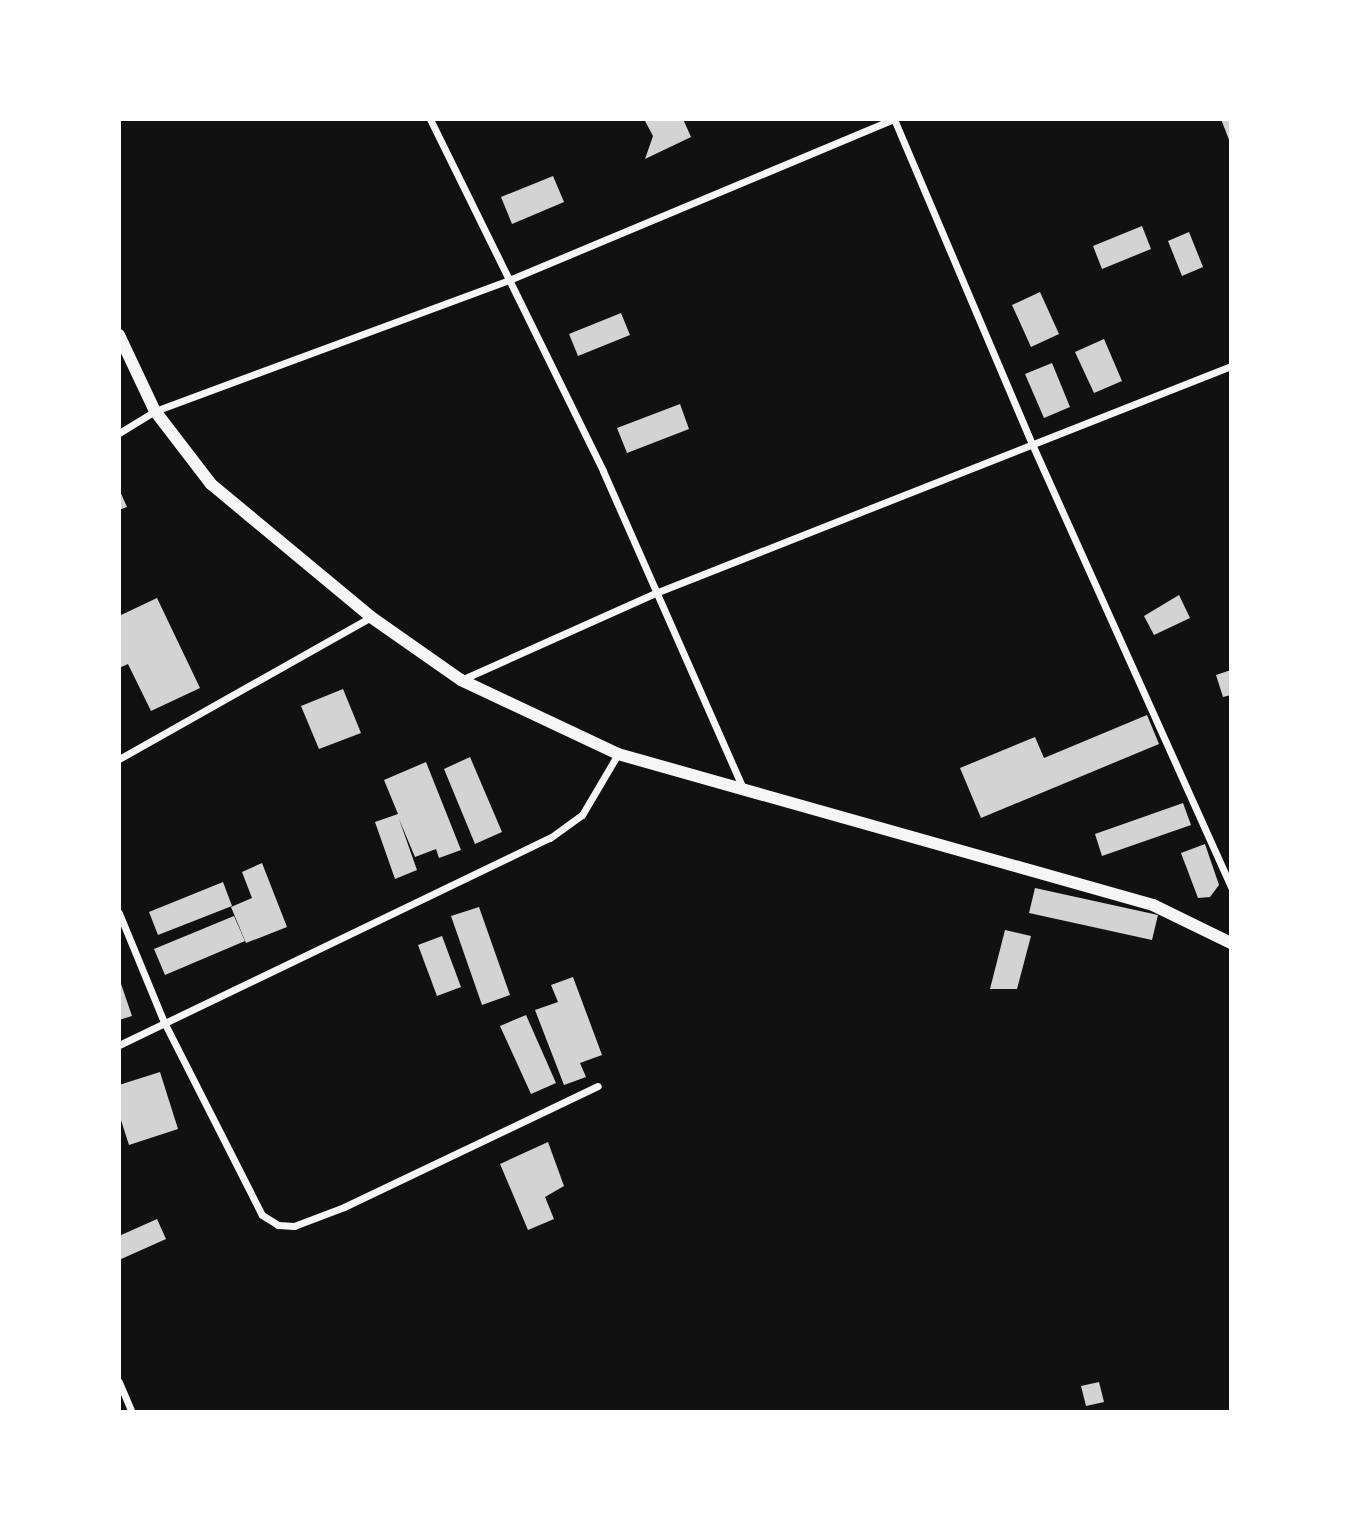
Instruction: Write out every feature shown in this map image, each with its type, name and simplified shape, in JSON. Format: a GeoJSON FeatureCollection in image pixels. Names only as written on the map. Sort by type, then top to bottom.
{"type":"FeatureCollection","features":[{"type":"Feature","properties":{"kind":"street"},"geometry":{"type":"LineString","coordinates":[[430,119],[658,592],[742,786]]}},
{"type":"Feature","properties":{"kind":"street"},"geometry":{"type":"LineString","coordinates":[[119,433],[155,411],[509,281],[894,119],[1032,444],[1231,887]]}},
{"type":"Feature","properties":{"kind":"street"},"geometry":{"type":"LineString","coordinates":[[119,335],[155,411],[211,484],[370,617],[461,680],[618,754],[742,786],[1153,905],[1231,943]]}},
{"type":"Feature","properties":{"kind":"street"},"geometry":{"type":"LineString","coordinates":[[461,680],[658,592],[1231,366]]}},
{"type":"Feature","properties":{"kind":"street"},"geometry":{"type":"LineString","coordinates":[[119,759],[370,617]]}},
{"type":"Feature","properties":{"kind":"street"},"geometry":{"type":"LineString","coordinates":[[119,1045],[550,838],[582,815],[618,754]]}},
{"type":"Feature","properties":{"kind":"street"},"geometry":{"type":"LineString","coordinates":[[119,913],[164,1022],[262,1215],[278,1225],[294,1226],[344,1207],[598,1086]]}},
{"type":"Feature","properties":{"kind":"street"},"geometry":{"type":"LineString","coordinates":[[119,1382],[122,1398],[132,1412]]}},
{"type":"Feature","properties":{"kind":"building"},"geometry":{"type":"Polygon","coordinates":[[[644,119],[683,119],[691,137],[645,159],[653,136],[644,119]]]}},
{"type":"Feature","properties":{"kind":"building"},"geometry":{"type":"Polygon","coordinates":[[[1221,119],[1231,119],[1231,145],[1221,119]]]}},
{"type":"Feature","properties":{"kind":"building"},"geometry":{"type":"Polygon","coordinates":[[[553,176],[564,202],[512,224],[501,197],[553,176]]]}},
{"type":"Feature","properties":{"kind":"building"},"geometry":{"type":"Polygon","coordinates":[[[1142,226],[1151,249],[1102,269],[1093,246],[1142,226]]]}},
{"type":"Feature","properties":{"kind":"building"},"geometry":{"type":"Polygon","coordinates":[[[1189,232],[1203,267],[1182,276],[1168,241],[1189,232]]]}},
{"type":"Feature","properties":{"kind":"building"},"geometry":{"type":"Polygon","coordinates":[[[1040,292],[1059,334],[1031,347],[1012,305],[1040,292]]]}},
{"type":"Feature","properties":{"kind":"building"},"geometry":{"type":"Polygon","coordinates":[[[621,313],[630,335],[578,356],[569,334],[621,313]]]}},
{"type":"Feature","properties":{"kind":"building"},"geometry":{"type":"Polygon","coordinates":[[[1104,339],[1122,381],[1094,393],[1075,352],[1104,339]]]}},
{"type":"Feature","properties":{"kind":"building"},"geometry":{"type":"Polygon","coordinates":[[[1052,363],[1070,407],[1044,418],[1025,374],[1052,363]]]}},
{"type":"Feature","properties":{"kind":"building"},"geometry":{"type":"Polygon","coordinates":[[[680,404],[689,429],[627,453],[617,428],[680,404]]]}},
{"type":"Feature","properties":{"kind":"building"},"geometry":{"type":"Polygon","coordinates":[[[119,489],[127,507],[119,510],[119,489]]]}},
{"type":"Feature","properties":{"kind":"building"},"geometry":{"type":"Polygon","coordinates":[[[1179,595],[1190,618],[1154,635],[1144,616],[1179,595]]]}},
{"type":"Feature","properties":{"kind":"building"},"geometry":{"type":"Polygon","coordinates":[[[157,598],[200,688],[151,711],[128,664],[119,668],[119,616],[157,598]]]}},
{"type":"Feature","properties":{"kind":"building"},"geometry":{"type":"Polygon","coordinates":[[[1231,670],[1231,695],[1223,697],[1216,675],[1231,670]]]}},
{"type":"Feature","properties":{"kind":"building"},"geometry":{"type":"Polygon","coordinates":[[[343,689],[361,733],[319,749],[301,706],[343,689]]]}},
{"type":"Feature","properties":{"kind":"building"},"geometry":{"type":"Polygon","coordinates":[[[1147,715],[1159,744],[981,818],[960,768],[1035,737],[1044,758],[1147,715]]]}},
{"type":"Feature","properties":{"kind":"building"},"geometry":{"type":"Polygon","coordinates":[[[470,757],[502,832],[475,844],[444,769],[470,757]]]}},
{"type":"Feature","properties":{"kind":"building"},"geometry":{"type":"Polygon","coordinates":[[[426,762],[461,850],[439,858],[436,849],[415,857],[399,819],[417,870],[395,879],[375,822],[398,814],[384,780],[426,762]]]}},
{"type":"Feature","properties":{"kind":"building"},"geometry":{"type":"Polygon","coordinates":[[[1183,803],[1191,825],[1102,856],[1095,834],[1183,803]]]}},
{"type":"Feature","properties":{"kind":"building"},"geometry":{"type":"Polygon","coordinates":[[[1205,844],[1219,885],[1210,897],[1198,898],[1181,853],[1205,844]]]}},
{"type":"Feature","properties":{"kind":"building"},"geometry":{"type":"Polygon","coordinates":[[[262,863],[287,927],[246,943],[231,907],[252,898],[242,872],[262,863]]]}},
{"type":"Feature","properties":{"kind":"building"},"geometry":{"type":"Polygon","coordinates":[[[223,882],[232,906],[158,935],[149,912],[223,882]]]}},
{"type":"Feature","properties":{"kind":"building"},"geometry":{"type":"Polygon","coordinates":[[[1035,888],[1158,915],[1152,940],[1029,913],[1035,888]]]}},
{"type":"Feature","properties":{"kind":"building"},"geometry":{"type":"Polygon","coordinates":[[[479,907],[510,995],[482,1005],[451,916],[479,907]]]}},
{"type":"Feature","properties":{"kind":"building"},"geometry":{"type":"Polygon","coordinates":[[[234,916],[245,941],[165,975],[154,949],[234,916]]]}},
{"type":"Feature","properties":{"kind":"building"},"geometry":{"type":"Polygon","coordinates":[[[1005,930],[1031,936],[1017,989],[990,989],[1005,930]]]}},
{"type":"Feature","properties":{"kind":"building"},"geometry":{"type":"Polygon","coordinates":[[[442,936],[461,987],[437,996],[418,945],[442,936]]]}},
{"type":"Feature","properties":{"kind":"building"},"geometry":{"type":"Polygon","coordinates":[[[573,977],[602,1055],[580,1063],[586,1077],[564,1085],[535,1010],[558,1002],[551,985],[573,977]]]}},
{"type":"Feature","properties":{"kind":"building"},"geometry":{"type":"Polygon","coordinates":[[[119,978],[132,1016],[119,1020],[119,978]]]}},
{"type":"Feature","properties":{"kind":"building"},"geometry":{"type":"Polygon","coordinates":[[[526,1015],[556,1083],[531,1094],[500,1026],[526,1015]]]}},
{"type":"Feature","properties":{"kind":"building"},"geometry":{"type":"Polygon","coordinates":[[[160,1072],[178,1129],[129,1145],[119,1114],[119,1085],[160,1072]]]}},
{"type":"Feature","properties":{"kind":"building"},"geometry":{"type":"Polygon","coordinates":[[[548,1142],[564,1186],[545,1197],[554,1219],[528,1230],[500,1164],[548,1142]]]}},
{"type":"Feature","properties":{"kind":"building"},"geometry":{"type":"Polygon","coordinates":[[[157,1219],[166,1239],[119,1260],[119,1236],[157,1219]]]}},
{"type":"Feature","properties":{"kind":"building"},"geometry":{"type":"Polygon","coordinates":[[[1099,1382],[1104,1402],[1086,1406],[1081,1386],[1099,1382]]]}}]}
